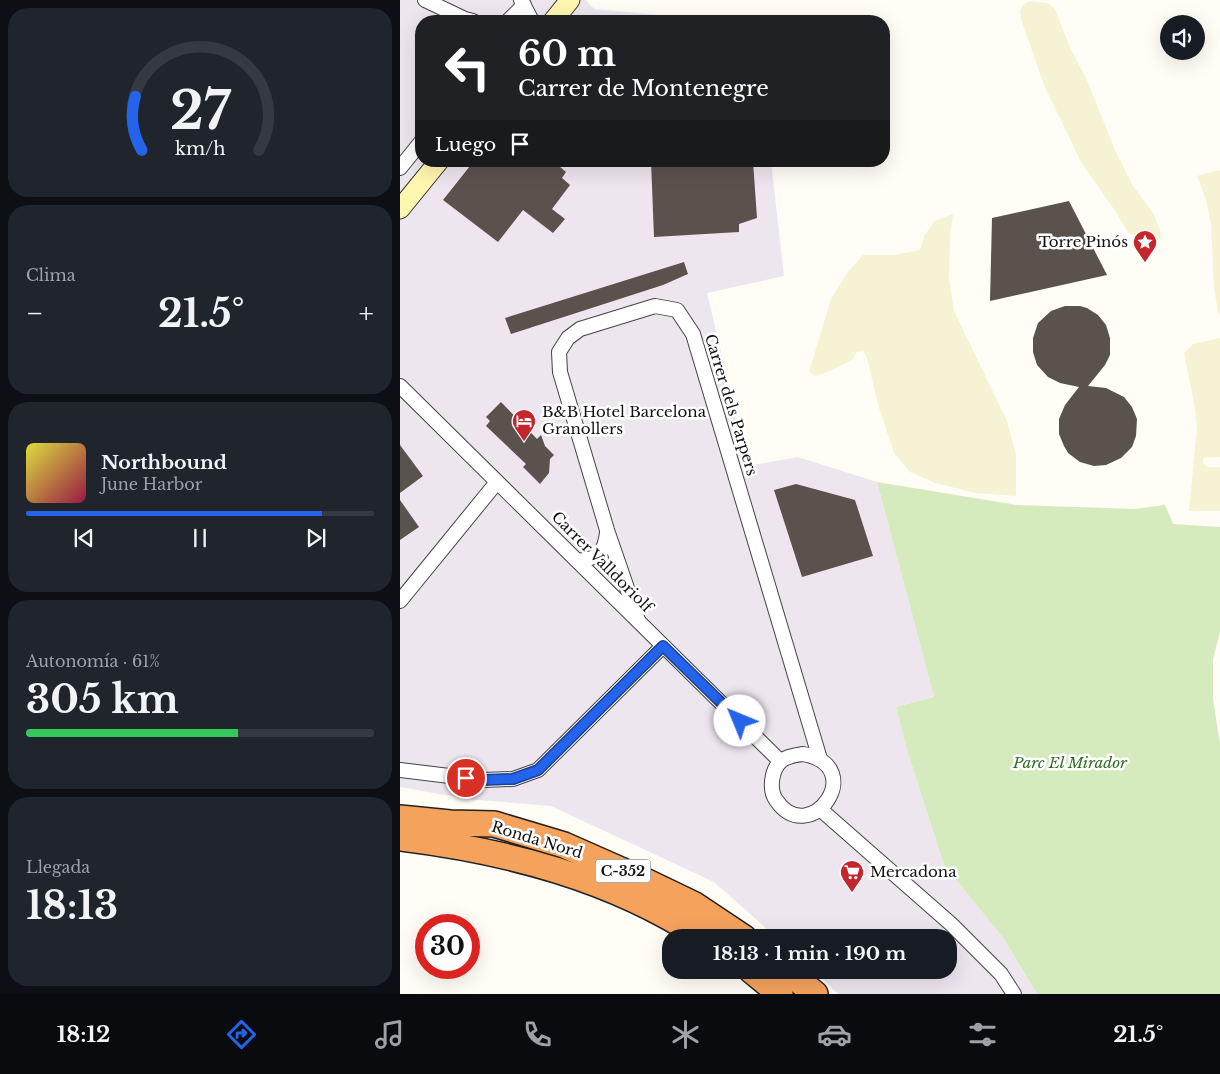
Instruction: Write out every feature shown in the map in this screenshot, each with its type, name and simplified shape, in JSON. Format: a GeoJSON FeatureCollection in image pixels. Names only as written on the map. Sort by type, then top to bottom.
{"type":"FeatureCollection","features":[{"type":"Feature","properties":{"kind":"highway"},"geometry":{"type":"LineString","coordinates":[[400,804],[430,808],[494,824]]}},
{"type":"Feature","properties":{"kind":"highway","name":"Ronda Nord"},"geometry":{"type":"LineString","coordinates":[[400,818],[450,823],[494,824],[564,845],[693,904],[730,929]]}},
{"type":"Feature","properties":{"kind":"highway","name":"Ronda Nord"},"geometry":{"type":"LineString","coordinates":[[400,838],[449,844],[532,862],[563,871],[648,907],[686,929]]}},
{"type":"Feature","properties":{"kind":"highway"},"geometry":{"type":"LineString","coordinates":[[400,848],[449,844]]}},
{"type":"Feature","properties":{"kind":"highway"},"geometry":{"type":"LineString","coordinates":[[762,979],[780,994]]}},
{"type":"Feature","properties":{"kind":"highway"},"geometry":{"type":"LineString","coordinates":[[797,979],[815,994]]}},
{"type":"Feature","properties":{"kind":"street"},"geometry":{"type":"LineString","coordinates":[[425,0],[456,15]]}},
{"type":"Feature","properties":{"kind":"street"},"geometry":{"type":"LineString","coordinates":[[558,15],[570,0]]}},
{"type":"Feature","properties":{"kind":"street"},"geometry":{"type":"LineString","coordinates":[[513,15],[523,2]]}},
{"type":"Feature","properties":{"kind":"street"},"geometry":{"type":"LineString","coordinates":[[521,15],[523,2]]}},
{"type":"Feature","properties":{"kind":"street"},"geometry":{"type":"LineString","coordinates":[[523,2],[529,15]]}},
{"type":"Feature","properties":{"kind":"street"},"geometry":{"type":"LineString","coordinates":[[400,168],[415,149]]}},
{"type":"Feature","properties":{"kind":"street"},"geometry":{"type":"LineString","coordinates":[[400,209],[434,167]]}},
{"type":"Feature","properties":{"kind":"street"},"geometry":{"type":"LineString","coordinates":[[400,222],[425,178]]}},
{"type":"Feature","properties":{"kind":"street","name":"Carrer dels Parpers"},"geometry":{"type":"LineString","coordinates":[[638,620],[607,530],[560,372],[560,352],[568,338],[580,329],[655,306],[677,310],[693,334],[820,759]]}},
{"type":"Feature","properties":{"kind":"street","name":"Carrer Valldoriolf"},"geometry":{"type":"LineString","coordinates":[[400,386],[780,761]]}},
{"type":"Feature","properties":{"kind":"street"},"geometry":{"type":"LineString","coordinates":[[400,601],[497,482]]}},
{"type":"Feature","properties":{"kind":"street"},"geometry":{"type":"LineString","coordinates":[[578,562],[592,559],[600,554],[605,547],[607,530]]}},
{"type":"Feature","properties":{"kind":"street"},"geometry":{"type":"LineString","coordinates":[[400,770],[482,780],[513,779],[538,770],[663,646]]}},
{"type":"Feature","properties":{"kind":"street"},"geometry":{"type":"LineString","coordinates":[[803,754],[820,759],[828,767],[832,776],[833,787],[831,796],[820,809],[810,814],[800,815],[790,812],[781,806],[774,797],[772,789],[772,778],[780,761],[793,755],[803,754]]}},
{"type":"Feature","properties":{"kind":"street"},"geometry":{"type":"LineString","coordinates":[[820,809],[951,924],[1001,974],[1014,994]]}},
{"type":"Feature","properties":{"kind":"shaded area"},"geometry":{"type":"Polygon","coordinates":[[[400,0],[586,0],[594,9],[660,15],[415,15],[415,167],[772,167],[784,276],[707,293],[748,466],[798,457],[877,482],[934,697],[896,707],[908,753],[944,865],[1004,939],[1037,994],[838,994],[822,979],[957,979],[957,929],[767,929],[714,882],[551,806],[467,799],[400,787],[400,0]]]}},
{"type":"Feature","properties":{"kind":"shaded area"},"geometry":{"type":"Polygon","coordinates":[[[1029,1],[1048,3],[1055,9],[1071,50],[1086,78],[1115,150],[1133,186],[1153,213],[1160,230],[1161,236],[1158,240],[1129,234],[1081,162],[1044,85],[1021,19],[1020,11],[1023,5],[1029,1]]]}},
{"type":"Feature","properties":{"kind":"shaded area"},"geometry":{"type":"Polygon","coordinates":[[[1220,170],[1220,315],[1214,288],[1211,224],[1206,200],[1197,176],[1220,170]]]}},
{"type":"Feature","properties":{"kind":"shaded area"},"geometry":{"type":"Polygon","coordinates":[[[953,214],[950,235],[949,279],[954,311],[1007,421],[1016,455],[1016,496],[975,493],[935,483],[910,472],[894,453],[879,408],[867,358],[863,351],[857,352],[852,360],[830,371],[816,376],[809,372],[831,299],[848,272],[863,255],[894,255],[920,250],[924,236],[935,221],[953,214]]]}},
{"type":"Feature","properties":{"kind":"shaded area"},"geometry":{"type":"Polygon","coordinates":[[[1220,338],[1220,457],[1203,458],[1203,464],[1207,467],[1220,467],[1220,511],[1189,511],[1197,428],[1184,353],[1193,344],[1220,338]]]}},
{"type":"Feature","properties":{"kind":"green space","name":"Parc El Mirador"},"geometry":{"type":"Polygon","coordinates":[[[877,482],[1017,505],[1134,509],[1165,505],[1173,524],[1220,527],[1220,632],[1213,659],[1213,699],[1220,744],[1220,994],[1037,994],[1004,939],[944,865],[908,753],[896,707],[934,697],[877,482]]]}},
{"type":"Feature","properties":{"kind":"building"},"geometry":{"type":"Polygon","coordinates":[[[469,167],[560,167],[566,172],[562,178],[570,185],[552,209],[565,219],[553,233],[523,210],[498,242],[443,200],[469,167]]]}},
{"type":"Feature","properties":{"kind":"building"},"geometry":{"type":"Polygon","coordinates":[[[651,167],[753,167],[757,218],[739,224],[739,232],[654,237],[651,167]]]}},
{"type":"Feature","properties":{"kind":"building"},"geometry":{"type":"Polygon","coordinates":[[[1069,201],[1107,275],[990,301],[992,218],[1069,201]]]}},
{"type":"Feature","properties":{"kind":"building"},"geometry":{"type":"Polygon","coordinates":[[[684,262],[688,274],[663,285],[511,334],[505,318],[684,262]]]}},
{"type":"Feature","properties":{"kind":"building"},"geometry":{"type":"Polygon","coordinates":[[[1065,306],[1087,308],[1098,315],[1106,325],[1110,338],[1110,355],[1105,365],[1088,386],[1106,388],[1124,397],[1132,407],[1137,419],[1136,436],[1132,447],[1121,458],[1106,465],[1094,466],[1080,462],[1068,453],[1059,434],[1059,419],[1065,405],[1079,387],[1060,383],[1048,377],[1037,365],[1033,352],[1033,338],[1038,323],[1051,311],[1065,306]]]}},
{"type":"Feature","properties":{"kind":"building","name":"B&B Hotel Barcelona Granollers"},"geometry":{"type":"Polygon","coordinates":[[[501,402],[537,439],[541,435],[545,446],[554,455],[550,459],[549,473],[540,484],[523,467],[526,464],[486,426],[490,421],[486,417],[501,402]]]}},
{"type":"Feature","properties":{"kind":"building"},"geometry":{"type":"Polygon","coordinates":[[[400,445],[423,476],[400,493],[400,445]]]}},
{"type":"Feature","properties":{"kind":"building"},"geometry":{"type":"Polygon","coordinates":[[[796,484],[855,500],[873,556],[802,577],[774,490],[796,484]]]}},
{"type":"Feature","properties":{"kind":"building"},"geometry":{"type":"Polygon","coordinates":[[[400,500],[419,527],[400,540],[400,500]]]}},
{"type":"Feature","properties":{"kind":"place","name":"Torre Pinós"},"geometry":{"type":"Point","coordinates":[1145,263]}},
{"type":"Feature","properties":{"kind":"place","name":"B&B Hotel Barcelona Granollers"},"geometry":{"type":"Point","coordinates":[524,442]}},
{"type":"Feature","properties":{"kind":"place","name":"Mercadona"},"geometry":{"type":"Point","coordinates":[852,893]}},
{"type":"Feature","properties":{"kind":"route"},"geometry":{"type":"LineString","coordinates":[[466,778],[482,780],[513,779],[538,770],[663,646],[740,721]]}}]}
